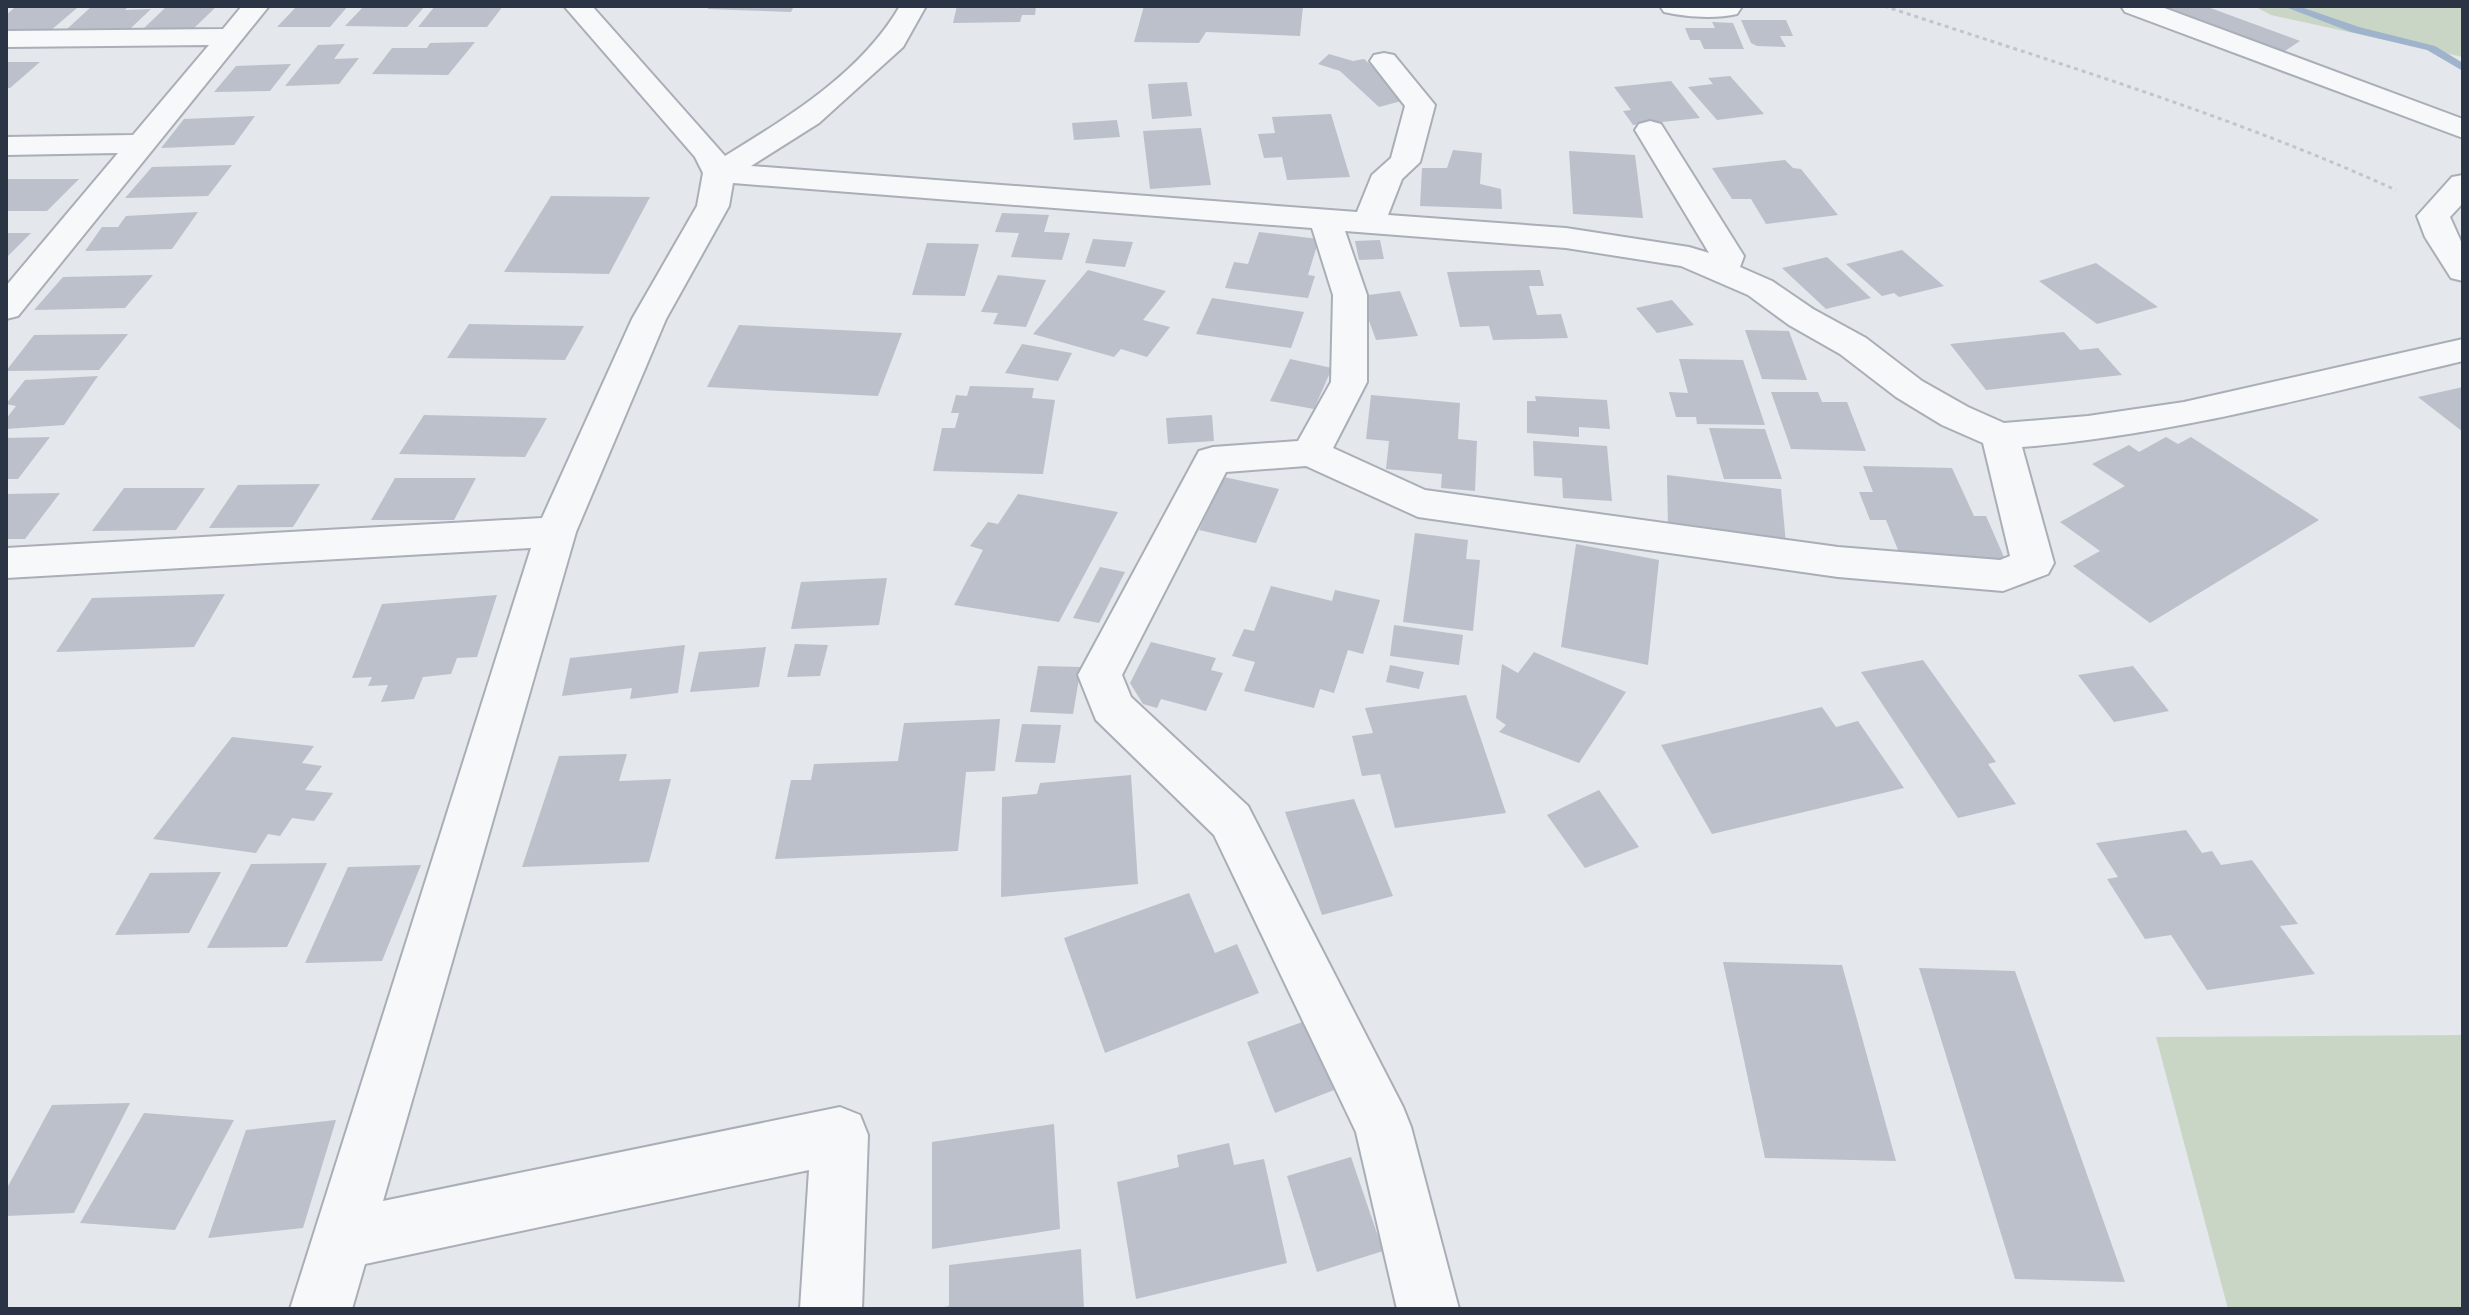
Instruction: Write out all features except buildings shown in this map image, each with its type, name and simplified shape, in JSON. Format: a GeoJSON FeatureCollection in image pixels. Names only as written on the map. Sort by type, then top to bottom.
{"type":"FeatureCollection","features":[{"type":"Feature","properties":{"kind":"street"},"geometry":{"type":"LineString","coordinates":[[12,292],[142,144],[256,6]]}},
{"type":"Feature","properties":{"kind":"street"},"geometry":{"type":"LineString","coordinates":[[321,1309],[556,532],[649,319],[713,206],[719,173],[708,153],[577,6]]}},
{"type":"Feature","properties":{"kind":"street"},"geometry":{"type":"LineString","coordinates":[[719,173],[809,117],[893,41],[913,6]]}},
{"type":"Feature","properties":{"kind":"street"},"geometry":{"type":"LineString","coordinates":[[1673,6],[1728,8]]}},
{"type":"Feature","properties":{"kind":"street"},"geometry":{"type":"LineString","coordinates":[[2134,6],[2463,129]]}},
{"type":"Feature","properties":{"kind":"street"},"geometry":{"type":"LineString","coordinates":[[6,39],[228,37]]}},
{"type":"Feature","properties":{"kind":"street"},"geometry":{"type":"LineString","coordinates":[[1369,222],[1388,175],[1405,162],[1420,105],[1384,61]]}},
{"type":"Feature","properties":{"kind":"street"},"geometry":{"type":"LineString","coordinates":[[1650,130],[1727,256],[1721,271]]}},
{"type":"Feature","properties":{"kind":"street"},"geometry":{"type":"LineString","coordinates":[[6,146],[142,144]]}},
{"type":"Feature","properties":{"kind":"street"},"geometry":{"type":"LineString","coordinates":[[719,173],[1566,238],[1689,257],[1760,288],[1801,317],[1853,346],[1909,389],[1955,416],[2000,436],[2088,429],[2184,414],[2463,350]]}},
{"type":"Feature","properties":{"kind":"street"},"geometry":{"type":"LineString","coordinates":[[2463,184],[2433,216],[2441,237],[2463,271]]}},
{"type":"Feature","properties":{"kind":"street"},"geometry":{"type":"LineString","coordinates":[[1311,453],[1349,382],[1350,295],[1325,219]]}},
{"type":"Feature","properties":{"kind":"street"},"geometry":{"type":"LineString","coordinates":[[1428,1309],[1383,1127],[1231,821],[1112,707],[1100,675],[1213,460],[1311,453],[1418,503],[1838,562],[2003,576],[2033,563],[2000,436]]}},
{"type":"Feature","properties":{"kind":"street"},"geometry":{"type":"LineString","coordinates":[[6,563],[556,532]]}},
{"type":"Feature","properties":{"kind":"street"},"geometry":{"type":"LineString","coordinates":[[341,1239],[840,1135],[831,1309]]}},
{"type":"Feature","properties":{"kind":"path"},"geometry":{"type":"LineString","coordinates":[[1884,6],[2155,96],[2328,159],[2402,194],[2433,216]]}},
{"type":"Feature","properties":{"kind":"green space"},"geometry":{"type":"Polygon","coordinates":[[[2254,6],[2463,6],[2463,57],[2271,15],[2254,6]]]}},
{"type":"Feature","properties":{"kind":"green space"},"geometry":{"type":"Polygon","coordinates":[[[2463,1035],[2463,1309],[2228,1309],[2156,1037],[2463,1035]]]}},
{"type":"Feature","properties":{"kind":"waterway"},"geometry":{"type":"LineString","coordinates":[[2288,6],[2355,30],[2431,48],[2463,68]]}}]}
